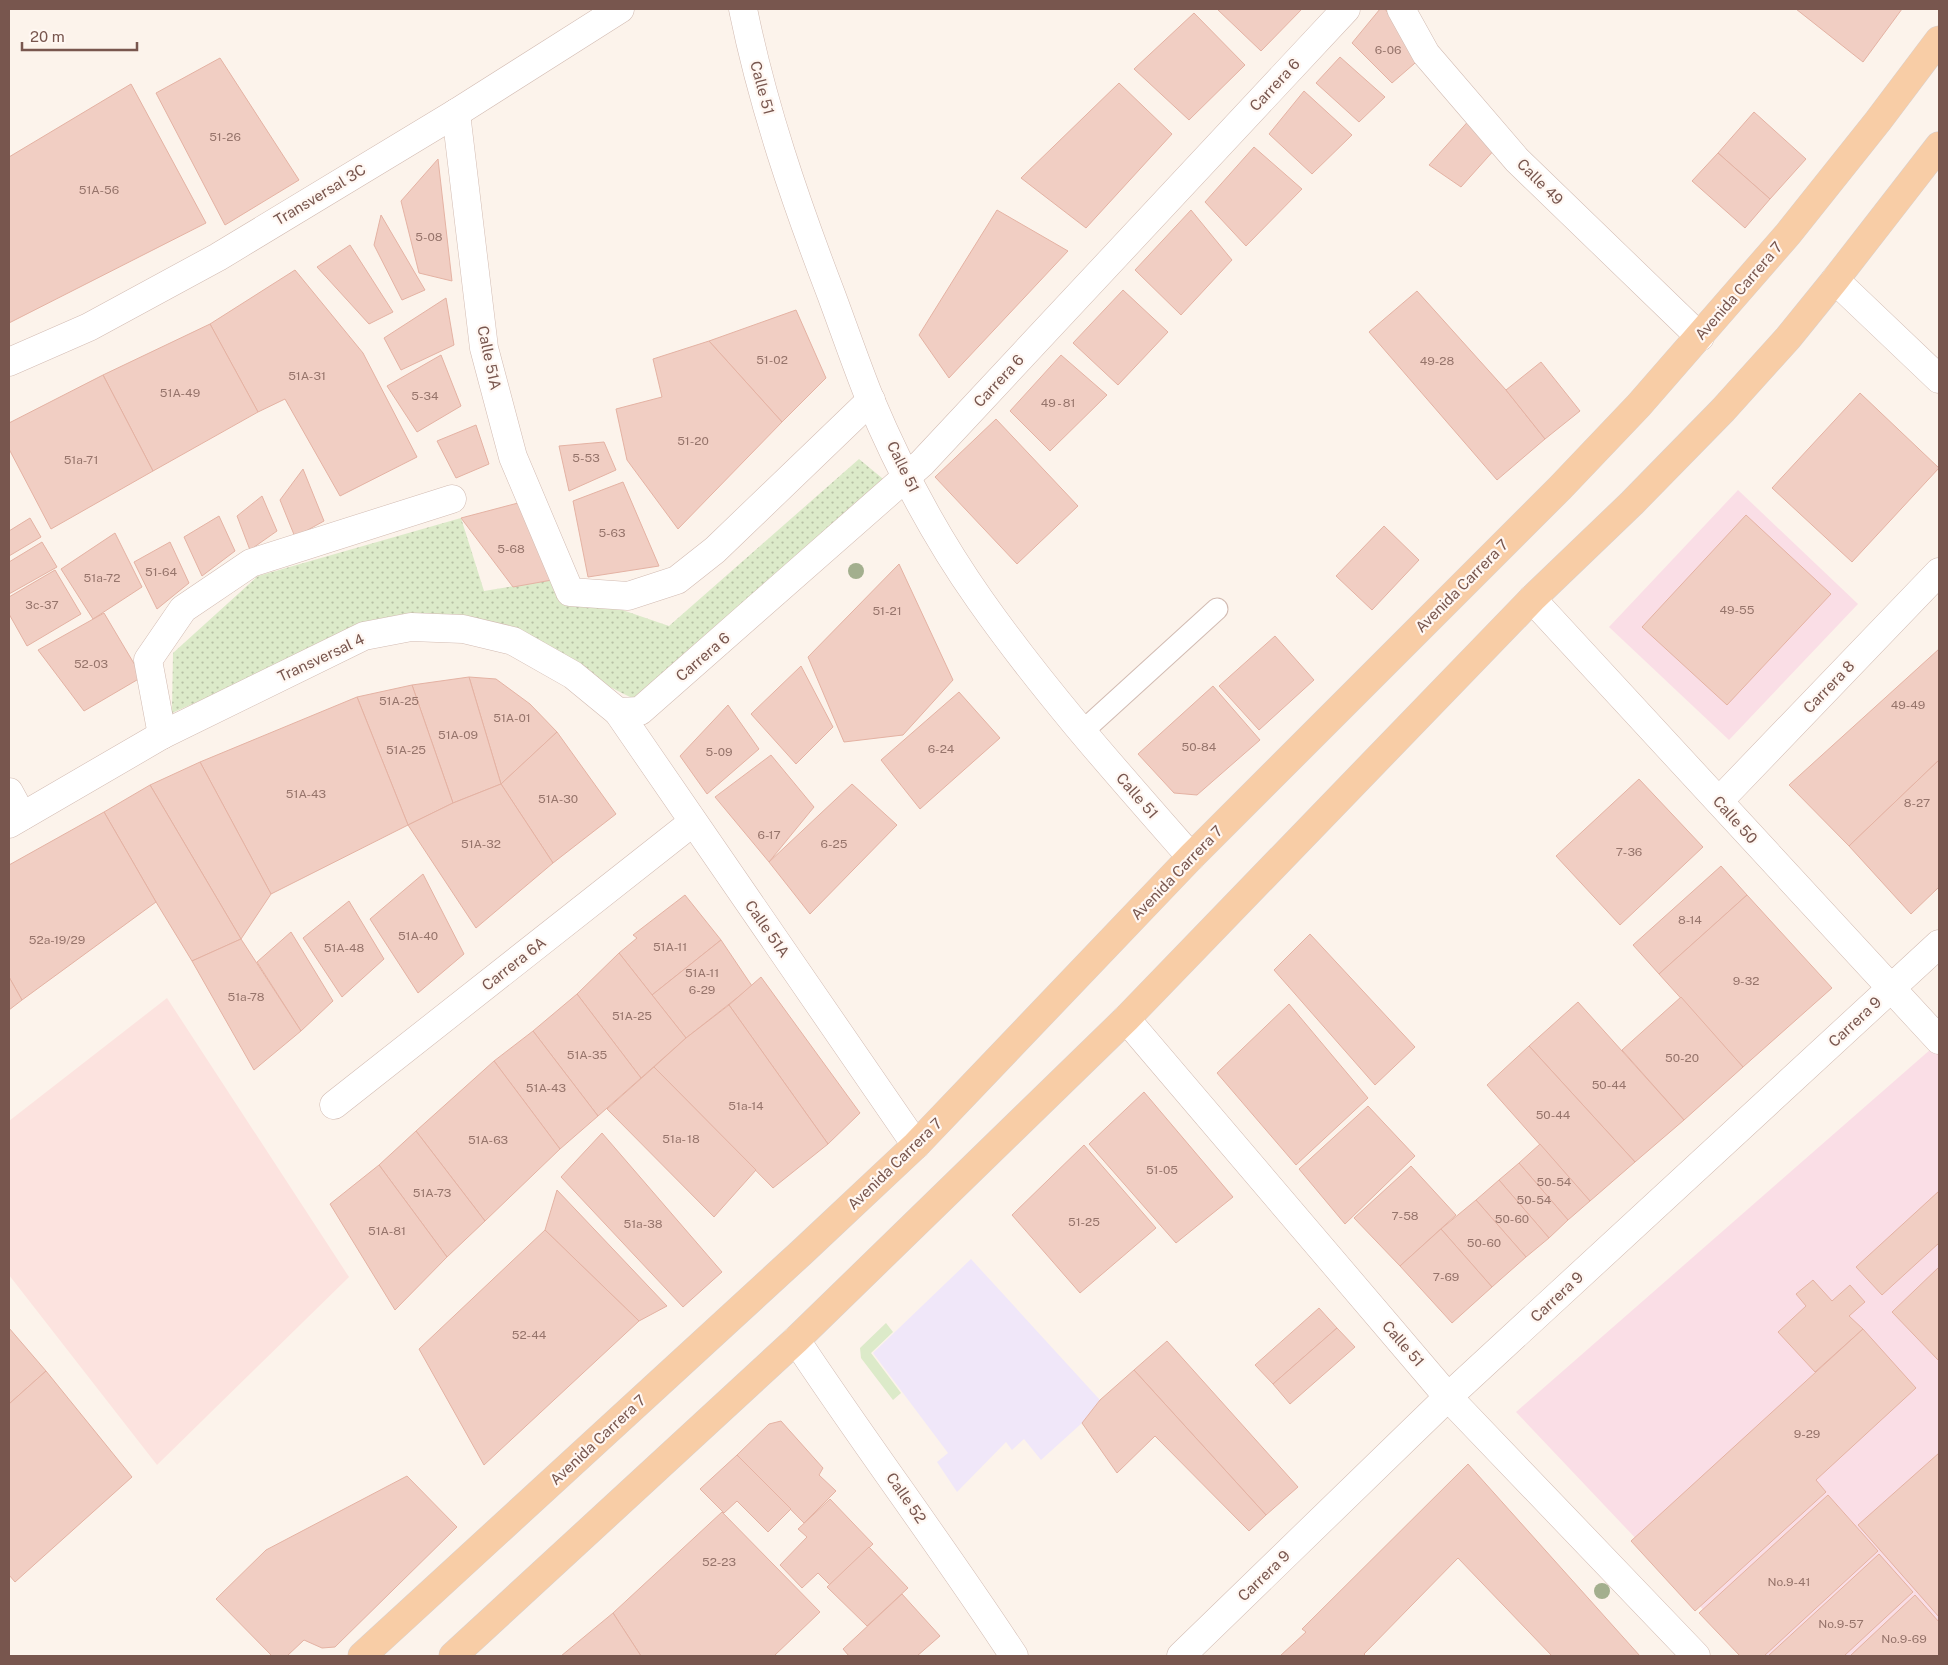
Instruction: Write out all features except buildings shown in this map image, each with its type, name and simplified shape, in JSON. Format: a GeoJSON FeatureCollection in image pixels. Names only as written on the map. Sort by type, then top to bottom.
{"type":"FeatureCollection","features":[{"type":"Feature","properties":{"kind":"main road","name":"Avenida Carrera 7"},"geometry":{"type":"LineString","coordinates":[[362,1656],[916,1145],[1191,858],[1560,488],[1639,406],[1788,234],[1939,40]]}},
{"type":"Feature","properties":{"kind":"main road"},"geometry":{"type":"LineString","coordinates":[[453,1656],[796,1340],[1126,1019],[1532,598],[1632,503],[1723,410],[1788,338],[1939,146]]}},
{"type":"Feature","properties":{"kind":"street","name":"Transversal 3C"},"geometry":{"type":"LineString","coordinates":[[9,362],[89,327],[209,261],[456,113],[620,9]]}},
{"type":"Feature","properties":{"kind":"street","name":"Calle 51"},"geometry":{"type":"LineString","coordinates":[[743,9],[750,45],[789,182],[871,400],[908,477],[940,537],[980,599],[1082,732],[1191,858]]}},
{"type":"Feature","properties":{"kind":"street","name":"Carrera 6"},"geometry":{"type":"LineString","coordinates":[[618,712],[640,711],[908,477],[1346,9]]}},
{"type":"Feature","properties":{"kind":"street","name":"Calle 49"},"geometry":{"type":"LineString","coordinates":[[1401,9],[1426,54],[1517,160],[1700,337]]}},
{"type":"Feature","properties":{"kind":"street","name":"Calle 51A"},"geometry":{"type":"LineString","coordinates":[[456,113],[484,348],[513,457],[570,592],[628,596],[677,580],[715,550],[871,400]]}},
{"type":"Feature","properties":{"kind":"street"},"geometry":{"type":"LineString","coordinates":[[1835,280],[1939,379]]}},
{"type":"Feature","properties":{"kind":"street"},"geometry":{"type":"LineString","coordinates":[[162,735],[148,660],[183,609],[251,563],[452,499]]}},
{"type":"Feature","properties":{"kind":"street","name":"Carrera 8"},"geometry":{"type":"LineString","coordinates":[[1718,801],[1939,572]]}},
{"type":"Feature","properties":{"kind":"street","name":"Calle 50"},"geometry":{"type":"LineString","coordinates":[[1532,598],[1939,1040]]}},
{"type":"Feature","properties":{"kind":"street","name":"Transversal 4"},"geometry":{"type":"LineString","coordinates":[[16,820],[162,735],[364,636],[411,626],[463,629],[513,641],[573,676],[618,712]]}},
{"type":"Feature","properties":{"kind":"street","name":"Calle 51A"},"geometry":{"type":"LineString","coordinates":[[618,712],[916,1145]]}},
{"type":"Feature","properties":{"kind":"street"},"geometry":{"type":"LineString","coordinates":[[9,792],[16,820]]}},
{"type":"Feature","properties":{"kind":"street","name":"Carrera 6A"},"geometry":{"type":"LineString","coordinates":[[334,1105],[693,822]]}},
{"type":"Feature","properties":{"kind":"street","name":"Carrera 9"},"geometry":{"type":"LineString","coordinates":[[1181,1656],[1448,1397],[1939,944]]}},
{"type":"Feature","properties":{"kind":"street","name":"Calle 51"},"geometry":{"type":"LineString","coordinates":[[1126,1019],[1448,1397],[1696,1656]]}},
{"type":"Feature","properties":{"kind":"street","name":"Calle 52"},"geometry":{"type":"LineString","coordinates":[[796,1340],[1014,1656]]}},
{"type":"Feature","properties":{"kind":"lane"},"geometry":{"type":"LineString","coordinates":[[1082,732],[1217,609]]}},
{"type":"Feature","properties":{"kind":"shaded area"},"geometry":{"type":"Polygon","coordinates":[[[1738,490],[1858,604],[1729,740],[1609,627],[1738,490]]]}},
{"type":"Feature","properties":{"kind":"shaded area"},"geometry":{"type":"Polygon","coordinates":[[[167,998],[349,1277],[157,1465],[9,1275],[9,1121],[167,998]]]}},
{"type":"Feature","properties":{"kind":"shaded area"},"geometry":{"type":"Polygon","coordinates":[[[1939,1042],[1939,1656],[1747,1656],[1516,1412],[1939,1042]]]}},
{"type":"Feature","properties":{"kind":"shaded area"},"geometry":{"type":"Polygon","coordinates":[[[971,1259],[1100,1400],[1082,1423],[1041,1460],[1024,1439],[1012,1450],[1006,1442],[957,1492],[937,1462],[948,1453],[873,1353],[971,1259]]]}},
{"type":"Feature","properties":{"kind":"green space"},"geometry":{"type":"Polygon","coordinates":[[[859,459],[888,483],[650,707],[496,630],[377,622],[172,713],[173,653],[258,576],[461,518],[484,591],[552,580],[570,592],[669,626],[859,459]]]}},
{"type":"Feature","properties":{"kind":"green space"},"geometry":{"type":"Polygon","coordinates":[[[886,1323],[893,1332],[871,1353],[901,1393],[893,1400],[861,1358],[860,1348],[886,1323]]]}}]}
